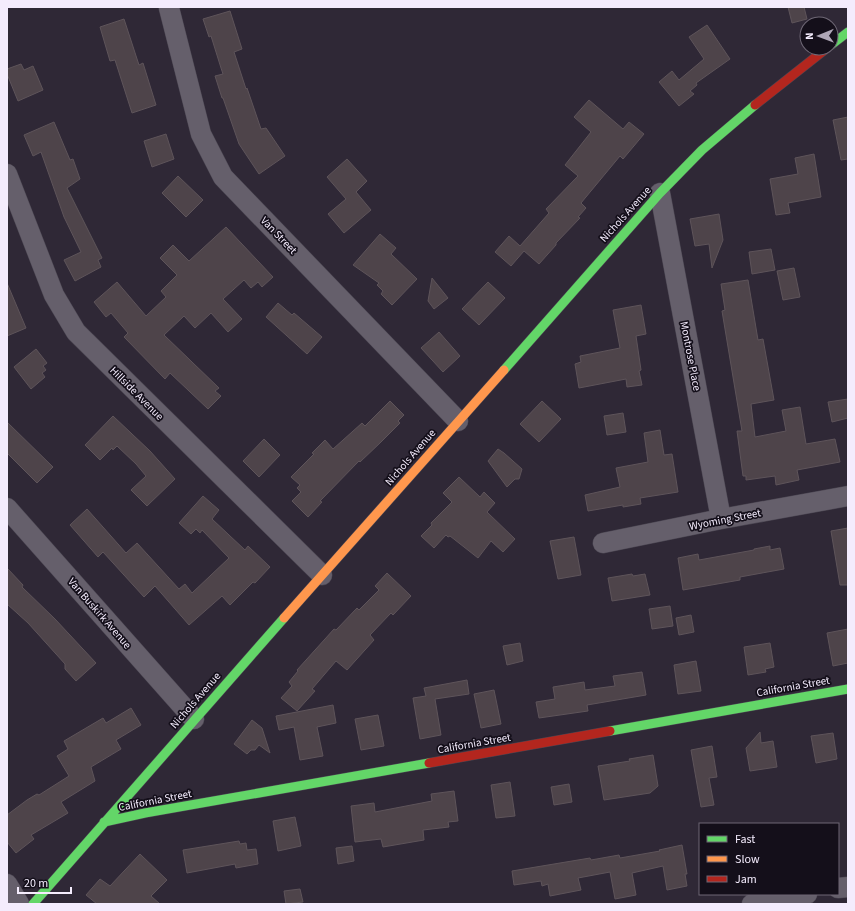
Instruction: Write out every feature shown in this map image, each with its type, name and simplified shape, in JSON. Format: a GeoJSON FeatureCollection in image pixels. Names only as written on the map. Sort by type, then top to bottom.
{"type":"FeatureCollection","features":[{"type":"Feature","properties":{"kind":"main road"},"geometry":{"type":"LineString","coordinates":[[839,39],[848,32]]}},
{"type":"Feature","properties":{"kind":"main road","name":"Nichols Avenue"},"geometry":{"type":"LineString","coordinates":[[33,904],[194,719],[660,193],[702,150],[735,121],[817,56]]}},
{"type":"Feature","properties":{"kind":"main road","name":"California Street"},"geometry":{"type":"LineString","coordinates":[[104,822],[144,813],[848,689]]}},
{"type":"Feature","properties":{"kind":"street","name":"Van Street"},"geometry":{"type":"LineString","coordinates":[[169,8],[201,134],[224,177],[458,421]]}},
{"type":"Feature","properties":{"kind":"street","name":"Hillside Avenue"},"geometry":{"type":"LineString","coordinates":[[7,174],[54,295],[76,332],[322,575]]}},
{"type":"Feature","properties":{"kind":"street","name":"Montrose Place"},"geometry":{"type":"LineString","coordinates":[[660,193],[721,519]]}},
{"type":"Feature","properties":{"kind":"street","name":"Wyoming Street"},"geometry":{"type":"LineString","coordinates":[[603,543],[721,519],[848,496]]}},
{"type":"Feature","properties":{"kind":"street","name":"Van Buskirk Avenue"},"geometry":{"type":"LineString","coordinates":[[7,508],[194,719]]}},
{"type":"Feature","properties":{"kind":"street"},"geometry":{"type":"LineString","coordinates":[[7,884],[20,904]]}},
{"type":"Feature","properties":{"kind":"street"},"geometry":{"type":"LineString","coordinates":[[752,904],[802,895]]}},
{"type":"Feature","properties":{"kind":"building"},"geometry":{"type":"Polygon","coordinates":[[[788,7],[804,7],[806,16],[799,16],[799,21],[792,23],[788,7]]]}},
{"type":"Feature","properties":{"kind":"building"},"geometry":{"type":"Polygon","coordinates":[[[230,11],[242,49],[234,52],[261,129],[266,128],[285,156],[259,174],[239,144],[222,98],[215,76],[223,74],[211,36],[209,37],[203,19],[230,11]]]}},
{"type":"Feature","properties":{"kind":"building"},"geometry":{"type":"Polygon","coordinates":[[[124,19],[139,65],[143,63],[156,105],[132,113],[115,60],[110,61],[100,27],[124,19]]]}},
{"type":"Feature","properties":{"kind":"building"},"geometry":{"type":"Polygon","coordinates":[[[707,25],[730,59],[696,83],[697,85],[690,91],[694,94],[679,106],[659,82],[672,71],[679,80],[704,59],[689,37],[707,25]]]}},
{"type":"Feature","properties":{"kind":"building"},"geometry":{"type":"Polygon","coordinates":[[[21,64],[24,70],[33,66],[43,90],[18,101],[7,74],[7,69],[21,64]]]}},
{"type":"Feature","properties":{"kind":"building"},"geometry":{"type":"Polygon","coordinates":[[[589,100],[623,129],[629,122],[644,134],[623,159],[620,156],[581,203],[586,208],[578,217],[580,218],[556,243],[556,245],[539,264],[524,251],[511,266],[495,252],[509,236],[520,246],[549,213],[546,209],[578,176],[565,165],[591,132],[574,117],[589,100]]]}},
{"type":"Feature","properties":{"kind":"building"},"geometry":{"type":"Polygon","coordinates":[[[848,117],[848,159],[841,160],[833,120],[848,117]]]}},
{"type":"Feature","properties":{"kind":"building"},"geometry":{"type":"Polygon","coordinates":[[[54,122],[70,160],[73,159],[80,179],[67,188],[102,258],[98,260],[101,267],[75,281],[64,260],[81,252],[64,217],[41,152],[33,156],[24,135],[54,122]]]}},
{"type":"Feature","properties":{"kind":"building"},"geometry":{"type":"Polygon","coordinates":[[[166,134],[174,159],[152,167],[144,141],[166,134]]]}},
{"type":"Feature","properties":{"kind":"building"},"geometry":{"type":"Polygon","coordinates":[[[814,154],[821,197],[788,203],[790,213],[776,215],[770,179],[798,174],[795,158],[814,154]]]}},
{"type":"Feature","properties":{"kind":"building"},"geometry":{"type":"Polygon","coordinates":[[[347,159],[367,181],[356,192],[371,210],[344,233],[328,214],[346,199],[327,177],[347,159]]]}},
{"type":"Feature","properties":{"kind":"building"},"geometry":{"type":"Polygon","coordinates":[[[178,176],[203,200],[186,217],[162,193],[178,176]]]}},
{"type":"Feature","properties":{"kind":"building"},"geometry":{"type":"Polygon","coordinates":[[[719,214],[723,240],[712,268],[709,244],[695,246],[690,219],[719,214]]]}},
{"type":"Feature","properties":{"kind":"building"},"geometry":{"type":"Polygon","coordinates":[[[226,227],[273,277],[262,287],[258,282],[251,288],[244,280],[223,299],[242,319],[228,332],[211,313],[195,328],[184,316],[164,335],[219,388],[215,391],[221,396],[208,409],[170,373],[165,379],[124,337],[128,333],[111,313],[106,317],[94,302],[117,282],[146,316],[166,297],[161,291],[177,275],[160,258],[173,245],[189,261],[226,227]]]}},
{"type":"Feature","properties":{"kind":"building"},"geometry":{"type":"Polygon","coordinates":[[[380,234],[396,248],[391,254],[417,279],[392,305],[381,294],[383,291],[377,285],[379,283],[353,265],[380,234]]]}},
{"type":"Feature","properties":{"kind":"building"},"geometry":{"type":"Polygon","coordinates":[[[771,249],[775,270],[752,274],[749,252],[771,249]]]}},
{"type":"Feature","properties":{"kind":"building"},"geometry":{"type":"Polygon","coordinates":[[[794,268],[800,297],[783,300],[777,271],[794,268]]]}},
{"type":"Feature","properties":{"kind":"building"},"geometry":{"type":"Polygon","coordinates":[[[432,278],[448,298],[434,309],[428,301],[432,278]]]}},
{"type":"Feature","properties":{"kind":"building"},"geometry":{"type":"Polygon","coordinates":[[[748,280],[758,340],[763,339],[774,400],[751,404],[755,437],[786,431],[782,410],[800,407],[806,444],[835,439],[840,462],[797,470],[799,480],[776,485],[775,476],[746,480],[746,476],[743,476],[737,431],[742,431],[722,311],[725,310],[721,284],[748,280]]]}},
{"type":"Feature","properties":{"kind":"building"},"geometry":{"type":"Polygon","coordinates":[[[488,282],[505,298],[479,325],[462,309],[488,282]]]}},
{"type":"Feature","properties":{"kind":"building"},"geometry":{"type":"Polygon","coordinates":[[[7,283],[26,328],[7,336],[7,283]]]}},
{"type":"Feature","properties":{"kind":"building"},"geometry":{"type":"Polygon","coordinates":[[[278,303],[292,315],[294,313],[322,337],[307,354],[266,317],[278,303]]]}},
{"type":"Feature","properties":{"kind":"building"},"geometry":{"type":"Polygon","coordinates":[[[641,305],[646,334],[636,336],[641,370],[639,371],[642,385],[627,387],[626,379],[579,388],[575,364],[581,362],[580,356],[620,348],[613,310],[641,305]]]}},
{"type":"Feature","properties":{"kind":"building"},"geometry":{"type":"Polygon","coordinates":[[[439,332],[460,356],[443,372],[421,348],[439,332]]]}},
{"type":"Feature","properties":{"kind":"building"},"geometry":{"type":"Polygon","coordinates":[[[36,349],[47,363],[43,366],[46,370],[42,373],[45,377],[31,389],[14,367],[36,349]]]}},
{"type":"Feature","properties":{"kind":"building"},"geometry":{"type":"Polygon","coordinates":[[[848,399],[848,418],[832,422],[828,402],[848,399]]]}},
{"type":"Feature","properties":{"kind":"building"},"geometry":{"type":"Polygon","coordinates":[[[390,401],[404,415],[398,421],[400,423],[360,462],[359,461],[320,501],[322,502],[308,517],[292,501],[301,492],[297,488],[300,485],[291,477],[314,454],[312,453],[325,440],[333,449],[362,423],[365,426],[390,401]]]}},
{"type":"Feature","properties":{"kind":"building"},"geometry":{"type":"Polygon","coordinates":[[[542,401],[561,419],[539,442],[520,424],[542,401]]]}},
{"type":"Feature","properties":{"kind":"building"},"geometry":{"type":"Polygon","coordinates":[[[623,413],[626,432],[607,435],[604,416],[623,413]]]}},
{"type":"Feature","properties":{"kind":"building"},"geometry":{"type":"Polygon","coordinates":[[[113,416],[150,451],[175,479],[147,506],[131,490],[146,476],[136,464],[117,446],[113,450],[112,448],[100,460],[85,445],[113,416]]]}},
{"type":"Feature","properties":{"kind":"building"},"geometry":{"type":"Polygon","coordinates":[[[7,422],[53,467],[37,483],[7,453],[7,422]]]}},
{"type":"Feature","properties":{"kind":"building"},"geometry":{"type":"Polygon","coordinates":[[[660,430],[664,455],[672,454],[678,492],[640,498],[641,504],[623,507],[623,505],[588,511],[585,495],[620,487],[616,468],[648,462],[644,433],[660,430]]]}},
{"type":"Feature","properties":{"kind":"building"},"geometry":{"type":"Polygon","coordinates":[[[264,439],[280,455],[259,477],[243,461],[264,439]]]}},
{"type":"Feature","properties":{"kind":"building"},"geometry":{"type":"Polygon","coordinates":[[[498,449],[522,469],[519,479],[515,479],[507,487],[488,461],[498,449]]]}},
{"type":"Feature","properties":{"kind":"building"},"geometry":{"type":"Polygon","coordinates":[[[459,477],[480,497],[484,492],[495,503],[487,512],[515,539],[503,552],[491,541],[478,558],[450,536],[448,537],[446,535],[434,548],[421,536],[432,525],[431,523],[452,502],[443,493],[459,477]]]}},
{"type":"Feature","properties":{"kind":"building"},"geometry":{"type":"Polygon","coordinates":[[[203,496],[219,510],[212,519],[245,550],[248,546],[270,567],[255,583],[253,582],[230,605],[222,596],[189,625],[155,586],[144,597],[103,552],[98,557],[70,525],[87,509],[126,553],[137,543],[179,589],[185,584],[192,593],[229,558],[202,530],[200,533],[196,529],[191,534],[179,523],[203,496]]]}},
{"type":"Feature","properties":{"kind":"building"},"geometry":{"type":"Polygon","coordinates":[[[848,528],[848,585],[840,585],[831,531],[848,528]]]}},
{"type":"Feature","properties":{"kind":"building"},"geometry":{"type":"Polygon","coordinates":[[[574,537],[581,575],[558,579],[550,541],[574,537]]]}},
{"type":"Feature","properties":{"kind":"building"},"geometry":{"type":"Polygon","coordinates":[[[770,546],[770,550],[780,548],[784,569],[740,577],[740,580],[683,590],[678,558],[698,554],[699,560],[770,546]]]}},
{"type":"Feature","properties":{"kind":"building"},"geometry":{"type":"Polygon","coordinates":[[[7,568],[23,585],[22,587],[55,619],[96,663],[76,681],[65,669],[65,664],[28,623],[7,604],[7,568]]]}},
{"type":"Feature","properties":{"kind":"building"},"geometry":{"type":"Polygon","coordinates":[[[387,573],[411,596],[393,615],[391,613],[370,635],[374,640],[347,670],[336,661],[312,689],[315,691],[297,711],[281,698],[292,686],[289,682],[298,671],[297,670],[334,629],[336,630],[357,608],[359,610],[379,590],[375,586],[387,573]]]}},
{"type":"Feature","properties":{"kind":"building"},"geometry":{"type":"Polygon","coordinates":[[[632,574],[633,576],[645,574],[650,595],[612,601],[608,578],[632,574]]]}},
{"type":"Feature","properties":{"kind":"building"},"geometry":{"type":"Polygon","coordinates":[[[670,606],[673,626],[652,629],[649,609],[670,606]]]}},
{"type":"Feature","properties":{"kind":"building"},"geometry":{"type":"Polygon","coordinates":[[[691,615],[694,632],[679,635],[676,618],[691,615]]]}},
{"type":"Feature","properties":{"kind":"building"},"geometry":{"type":"Polygon","coordinates":[[[848,629],[848,663],[833,666],[827,633],[848,629]]]}},
{"type":"Feature","properties":{"kind":"building"},"geometry":{"type":"Polygon","coordinates":[[[520,643],[523,661],[507,665],[503,646],[520,643]]]}},
{"type":"Feature","properties":{"kind":"building"},"geometry":{"type":"Polygon","coordinates":[[[770,643],[774,667],[765,669],[766,672],[748,675],[744,647],[770,643]]]}},
{"type":"Feature","properties":{"kind":"building"},"geometry":{"type":"Polygon","coordinates":[[[696,661],[701,691],[678,694],[674,665],[696,661]]]}},
{"type":"Feature","properties":{"kind":"building"},"geometry":{"type":"Polygon","coordinates":[[[642,672],[646,695],[587,705],[588,711],[539,718],[536,702],[555,699],[553,687],[584,682],[585,690],[615,686],[613,676],[642,672]]]}},
{"type":"Feature","properties":{"kind":"building"},"geometry":{"type":"Polygon","coordinates":[[[467,680],[469,694],[435,699],[441,735],[420,739],[413,698],[426,696],[424,688],[467,680]]]}},
{"type":"Feature","properties":{"kind":"building"},"geometry":{"type":"Polygon","coordinates":[[[494,690],[501,724],[481,728],[474,694],[494,690]]]}},
{"type":"Feature","properties":{"kind":"building"},"geometry":{"type":"Polygon","coordinates":[[[333,705],[336,723],[317,727],[323,756],[300,760],[294,727],[279,730],[276,716],[333,705]]]}},
{"type":"Feature","properties":{"kind":"building"},"geometry":{"type":"Polygon","coordinates":[[[131,708],[141,725],[116,740],[121,749],[91,767],[95,781],[61,802],[68,813],[31,835],[34,839],[16,853],[7,842],[7,815],[27,800],[37,794],[39,795],[69,776],[57,756],[68,749],[64,741],[103,718],[106,723],[131,708]]]}},
{"type":"Feature","properties":{"kind":"building"},"geometry":{"type":"Polygon","coordinates":[[[378,715],[384,746],[361,750],[355,719],[378,715]]]}},
{"type":"Feature","properties":{"kind":"building"},"geometry":{"type":"Polygon","coordinates":[[[252,720],[262,728],[270,753],[259,745],[255,750],[251,750],[247,754],[234,744],[252,720]]]}},
{"type":"Feature","properties":{"kind":"building"},"geometry":{"type":"Polygon","coordinates":[[[760,732],[761,743],[773,741],[777,767],[750,771],[746,748],[760,732]]]}},
{"type":"Feature","properties":{"kind":"building"},"geometry":{"type":"Polygon","coordinates":[[[833,733],[837,759],[816,763],[811,736],[833,733]]]}},
{"type":"Feature","properties":{"kind":"building"},"geometry":{"type":"Polygon","coordinates":[[[712,746],[717,777],[709,778],[714,805],[701,807],[691,750],[712,746]]]}},
{"type":"Feature","properties":{"kind":"building"},"geometry":{"type":"Polygon","coordinates":[[[653,755],[658,786],[650,793],[604,800],[598,766],[630,761],[629,759],[653,755]]]}},
{"type":"Feature","properties":{"kind":"building"},"geometry":{"type":"Polygon","coordinates":[[[510,782],[515,816],[496,818],[491,785],[510,782]]]}},
{"type":"Feature","properties":{"kind":"building"},"geometry":{"type":"Polygon","coordinates":[[[569,784],[572,802],[554,805],[551,787],[569,784]]]}},
{"type":"Feature","properties":{"kind":"building"},"geometry":{"type":"Polygon","coordinates":[[[454,791],[458,821],[448,822],[449,827],[423,830],[424,840],[383,847],[381,839],[355,842],[351,806],[374,803],[375,812],[432,801],[431,794],[454,791]]]}},
{"type":"Feature","properties":{"kind":"building"},"geometry":{"type":"Polygon","coordinates":[[[295,817],[301,846],[278,851],[273,821],[295,817]]]}},
{"type":"Feature","properties":{"kind":"building"},"geometry":{"type":"Polygon","coordinates":[[[239,841],[240,844],[246,843],[247,850],[256,849],[258,864],[236,868],[235,864],[187,873],[183,850],[239,841]]]}},
{"type":"Feature","properties":{"kind":"building"},"geometry":{"type":"Polygon","coordinates":[[[682,845],[687,874],[685,874],[687,886],[667,890],[663,866],[632,873],[636,895],[615,899],[610,872],[578,878],[581,890],[550,896],[548,884],[542,886],[541,881],[514,885],[512,871],[590,858],[591,860],[619,855],[620,858],[660,851],[659,850],[682,845]]]}},
{"type":"Feature","properties":{"kind":"building"},"geometry":{"type":"Polygon","coordinates":[[[352,846],[354,861],[338,864],[336,848],[352,846]]]}},
{"type":"Feature","properties":{"kind":"building"},"geometry":{"type":"Polygon","coordinates":[[[140,854],[167,880],[151,896],[160,904],[97,904],[86,895],[100,879],[110,886],[140,854]]]}},
{"type":"Feature","properties":{"kind":"building"},"geometry":{"type":"Polygon","coordinates":[[[300,889],[303,902],[286,904],[284,891],[300,889]]]}},
{"type":"Feature","properties":{"kind":"traffic: fast"},"geometry":{"type":"LineString","coordinates":[[839,39],[848,32]]}},
{"type":"Feature","properties":{"kind":"traffic: fast"},"geometry":{"type":"LineString","coordinates":[[504,370],[660,193],[702,150],[755,105]]}},
{"type":"Feature","properties":{"kind":"traffic: fast"},"geometry":{"type":"LineString","coordinates":[[33,904],[284,618]]}},
{"type":"Feature","properties":{"kind":"traffic: fast"},"geometry":{"type":"LineString","coordinates":[[610,731],[848,689]]}},
{"type":"Feature","properties":{"kind":"traffic: fast"},"geometry":{"type":"LineString","coordinates":[[104,822],[145,813],[429,763]]}},
{"type":"Feature","properties":{"kind":"traffic: slow"},"geometry":{"type":"LineString","coordinates":[[284,618],[504,370]]}},
{"type":"Feature","properties":{"kind":"traffic: jam"},"geometry":{"type":"LineString","coordinates":[[755,105],[817,56]]}},
{"type":"Feature","properties":{"kind":"traffic: jam"},"geometry":{"type":"LineString","coordinates":[[429,763],[610,731]]}}]}
